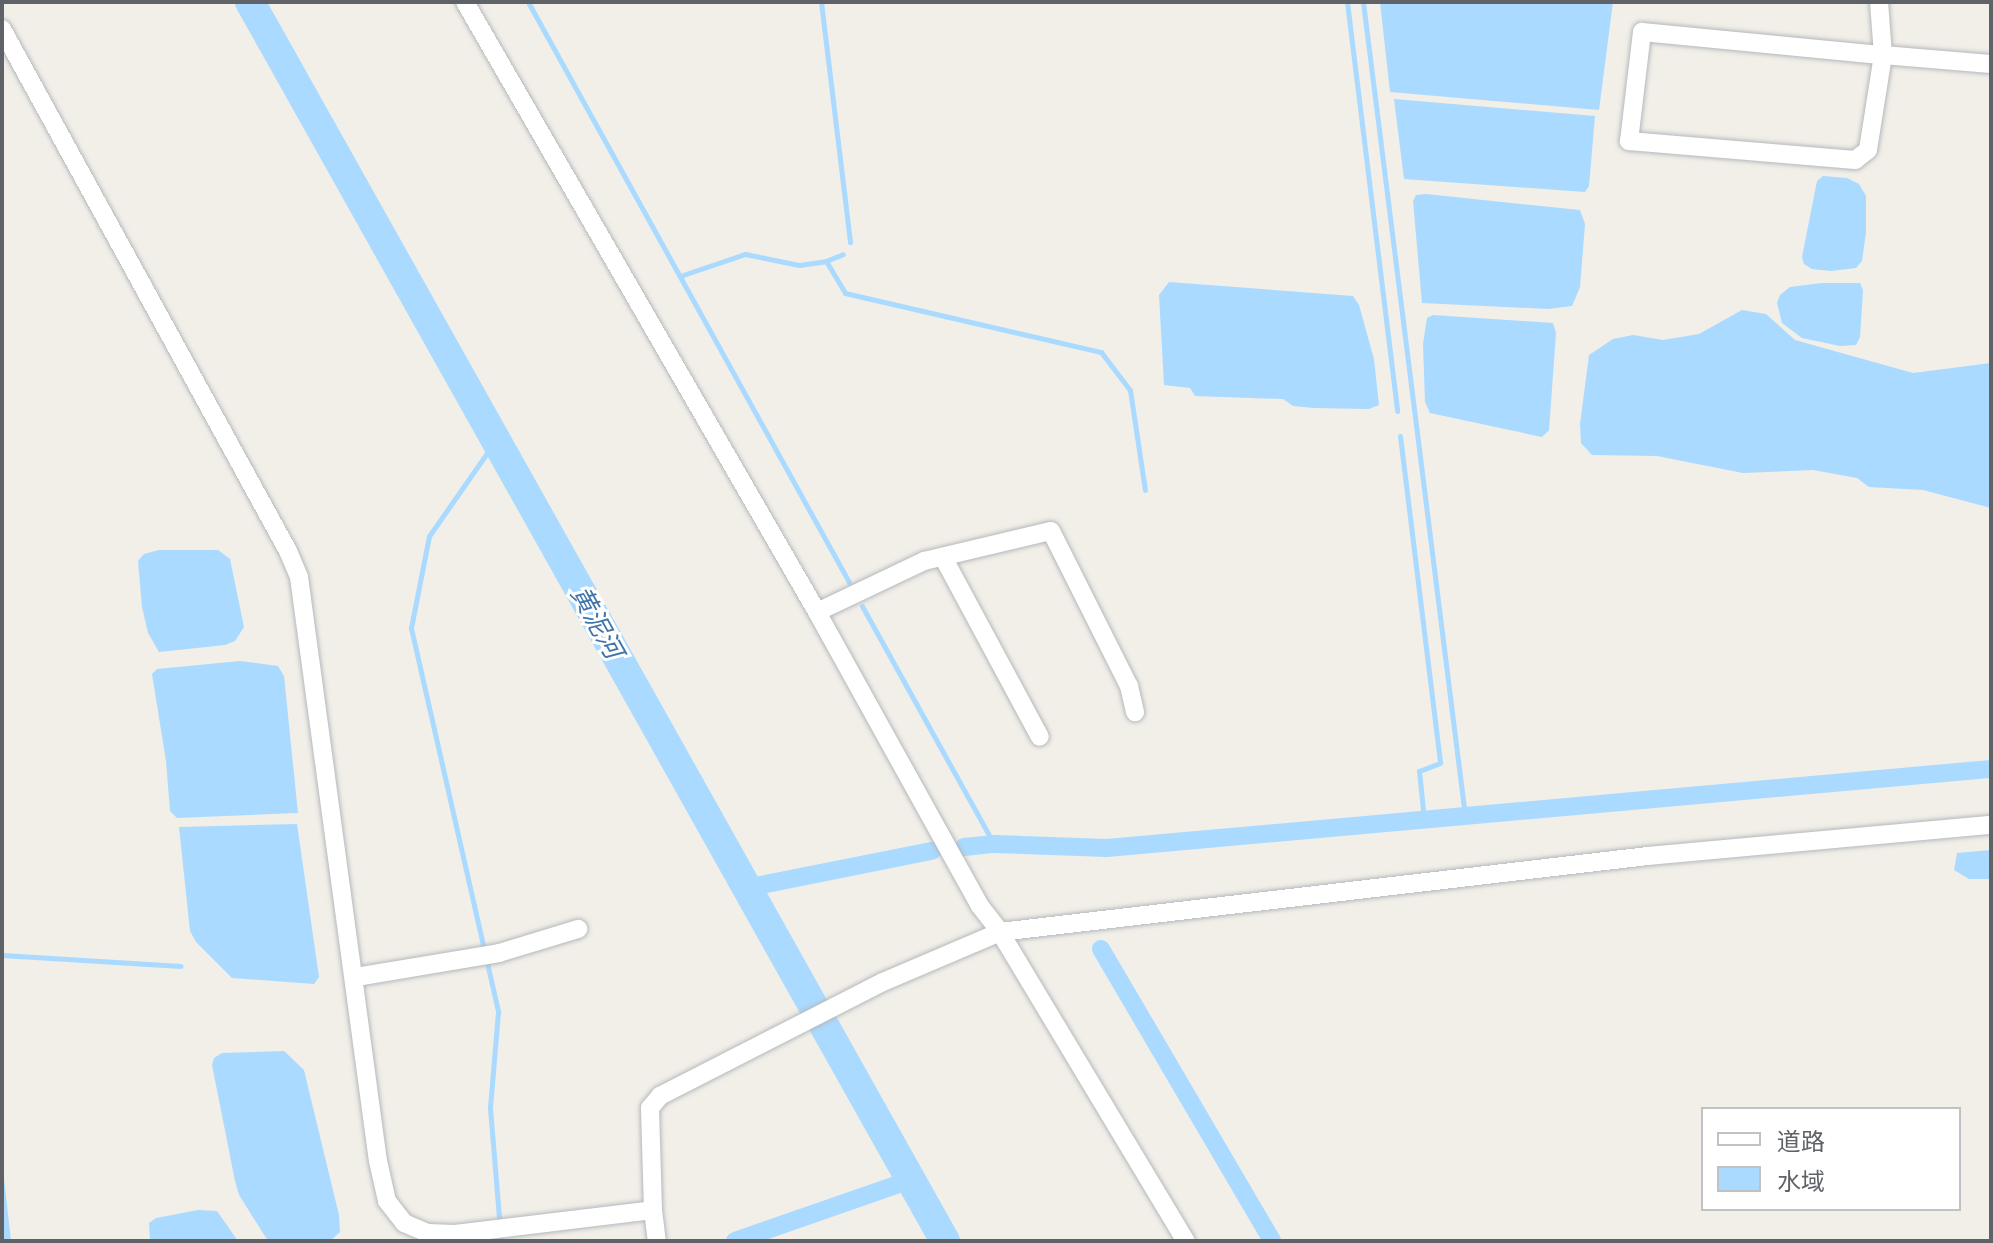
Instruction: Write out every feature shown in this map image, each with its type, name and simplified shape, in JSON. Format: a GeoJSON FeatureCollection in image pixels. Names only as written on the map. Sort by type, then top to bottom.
{"type":"FeatureCollection","features":[{"type":"Feature","properties":{"kind":"street"},"geometry":{"type":"LineString","coordinates":[[465,2],[817,612],[980,906],[1000,932],[1186,1241]]}},
{"type":"Feature","properties":{"kind":"street"},"geometry":{"type":"LineString","coordinates":[[1879,2],[1883,55],[1868,150],[1855,160],[1629,141],[1642,32],[1883,55],[1991,64]]}},
{"type":"Feature","properties":{"kind":"street"},"geometry":{"type":"LineString","coordinates":[[2,29],[288,551],[299,577],[356,977],[378,1161],[387,1201],[404,1223],[427,1233],[455,1234],[653,1210]]}},
{"type":"Feature","properties":{"kind":"street"},"geometry":{"type":"LineString","coordinates":[[817,612],[924,561],[1051,531],[1129,686],[1135,712]]}},
{"type":"Feature","properties":{"kind":"street"},"geometry":{"type":"LineString","coordinates":[[943,557],[1040,737]]}},
{"type":"Feature","properties":{"kind":"street"},"geometry":{"type":"LineString","coordinates":[[657,1241],[650,1108],[660,1096],[883,982],[1000,932],[1648,856],[1991,825]]}},
{"type":"Feature","properties":{"kind":"street"},"geometry":{"type":"LineString","coordinates":[[356,977],[499,953],[578,929]]}},
{"type":"Feature","properties":{"kind":"water"},"geometry":{"type":"Polygon","coordinates":[[[1380,2],[1613,2],[1599,110],[1390,92],[1380,2]]]}},
{"type":"Feature","properties":{"kind":"water"},"geometry":{"type":"Polygon","coordinates":[[[1394,99],[1595,116],[1589,186],[1585,192],[1404,179],[1394,99]]]}},
{"type":"Feature","properties":{"kind":"water"},"geometry":{"type":"Polygon","coordinates":[[[1823,176],[1847,178],[1859,184],[1866,196],[1862,261],[1856,268],[1831,271],[1812,269],[1804,264],[1802,257],[1817,181],[1823,176]]]}},
{"type":"Feature","properties":{"kind":"water"},"geometry":{"type":"Polygon","coordinates":[[[1416,195],[1580,210],[1585,224],[1580,287],[1572,306],[1548,309],[1422,303],[1413,201],[1416,195]]]}},
{"type":"Feature","properties":{"kind":"water"},"geometry":{"type":"Polygon","coordinates":[[[1169,282],[1353,296],[1359,305],[1374,359],[1379,405],[1369,409],[1313,408],[1293,406],[1283,399],[1195,396],[1190,388],[1164,385],[1159,295],[1169,282]]]}},
{"type":"Feature","properties":{"kind":"water"},"geometry":{"type":"Polygon","coordinates":[[[1860,283],[1863,290],[1860,337],[1856,345],[1840,346],[1802,338],[1782,323],[1777,303],[1780,295],[1790,287],[1860,283]]]}},
{"type":"Feature","properties":{"kind":"water"},"geometry":{"type":"Polygon","coordinates":[[[1742,310],[1766,314],[1795,340],[1913,373],[1991,363],[1991,508],[1923,490],[1869,487],[1857,478],[1813,470],[1743,473],[1657,456],[1592,455],[1581,443],[1580,424],[1589,355],[1613,339],[1633,335],[1663,340],[1699,334],[1742,310]]]}},
{"type":"Feature","properties":{"kind":"water"},"geometry":{"type":"Polygon","coordinates":[[[1433,315],[1553,323],[1556,333],[1549,430],[1542,437],[1430,413],[1425,402],[1423,344],[1427,318],[1433,315]]]}},
{"type":"Feature","properties":{"kind":"water"},"geometry":{"type":"Polygon","coordinates":[[[159,550],[218,550],[230,559],[244,627],[235,641],[225,645],[159,652],[148,633],[142,607],[138,561],[144,554],[159,550]]]}},
{"type":"Feature","properties":{"kind":"water"},"geometry":{"type":"Polygon","coordinates":[[[240,661],[278,666],[284,676],[298,813],[177,818],[170,811],[166,761],[152,674],[157,669],[240,661]]]}},
{"type":"Feature","properties":{"kind":"water"},"geometry":{"type":"Polygon","coordinates":[[[297,824],[319,977],[314,984],[232,978],[196,942],[190,931],[179,827],[297,824]]]}},
{"type":"Feature","properties":{"kind":"water"},"geometry":{"type":"Polygon","coordinates":[[[1991,850],[1991,879],[1969,879],[1954,870],[1957,853],[1991,850]]]}},
{"type":"Feature","properties":{"kind":"water"},"geometry":{"type":"Polygon","coordinates":[[[284,1051],[304,1070],[339,1215],[340,1232],[330,1241],[268,1241],[239,1195],[235,1181],[212,1065],[214,1058],[222,1053],[284,1051]]]}},
{"type":"Feature","properties":{"kind":"water"},"geometry":{"type":"Polygon","coordinates":[[[2,1160],[11,1241],[2,1241],[2,1160]]]}},
{"type":"Feature","properties":{"kind":"water"},"geometry":{"type":"Polygon","coordinates":[[[198,1210],[217,1211],[238,1241],[150,1241],[149,1223],[156,1218],[198,1210]]]}},
{"type":"Feature","properties":{"kind":"waterway","name":"黄泥河"},"geometry":{"type":"LineString","coordinates":[[250,2],[945,1241]]}},
{"type":"Feature","properties":{"kind":"waterway"},"geometry":{"type":"LineString","coordinates":[[528,2],[849,582]]}},
{"type":"Feature","properties":{"kind":"waterway"},"geometry":{"type":"LineString","coordinates":[[821,2],[850,242]]}},
{"type":"Feature","properties":{"kind":"waterway"},"geometry":{"type":"LineString","coordinates":[[1347,2],[1397,411]]}},
{"type":"Feature","properties":{"kind":"waterway"},"geometry":{"type":"LineString","coordinates":[[1363,2],[1465,816]]}},
{"type":"Feature","properties":{"kind":"waterway"},"geometry":{"type":"LineString","coordinates":[[680,276],[745,254],[799,265],[826,261],[843,254]]}},
{"type":"Feature","properties":{"kind":"waterway"},"geometry":{"type":"LineString","coordinates":[[826,261],[845,293],[1101,352],[1130,390],[1145,490]]}},
{"type":"Feature","properties":{"kind":"waterway"},"geometry":{"type":"LineString","coordinates":[[1400,436],[1440,763],[1419,771],[1424,819]]}},
{"type":"Feature","properties":{"kind":"waterway"},"geometry":{"type":"LineString","coordinates":[[496,440],[429,536],[411,628],[498,1012],[490,1108],[501,1241]]}},
{"type":"Feature","properties":{"kind":"waterway"},"geometry":{"type":"LineString","coordinates":[[862,606],[994,844]]}},
{"type":"Feature","properties":{"kind":"waterway"},"geometry":{"type":"LineString","coordinates":[[964,847],[994,844],[1107,848],[1991,769]]}},
{"type":"Feature","properties":{"kind":"waterway"},"geometry":{"type":"LineString","coordinates":[[746,888],[932,851]]}},
{"type":"Feature","properties":{"kind":"waterway"},"geometry":{"type":"LineString","coordinates":[[1101,949],[1272,1241]]}},
{"type":"Feature","properties":{"kind":"waterway"},"geometry":{"type":"LineString","coordinates":[[2,955],[181,966]]}},
{"type":"Feature","properties":{"kind":"waterway"},"geometry":{"type":"LineString","coordinates":[[735,1241],[910,1180]]}}]}
